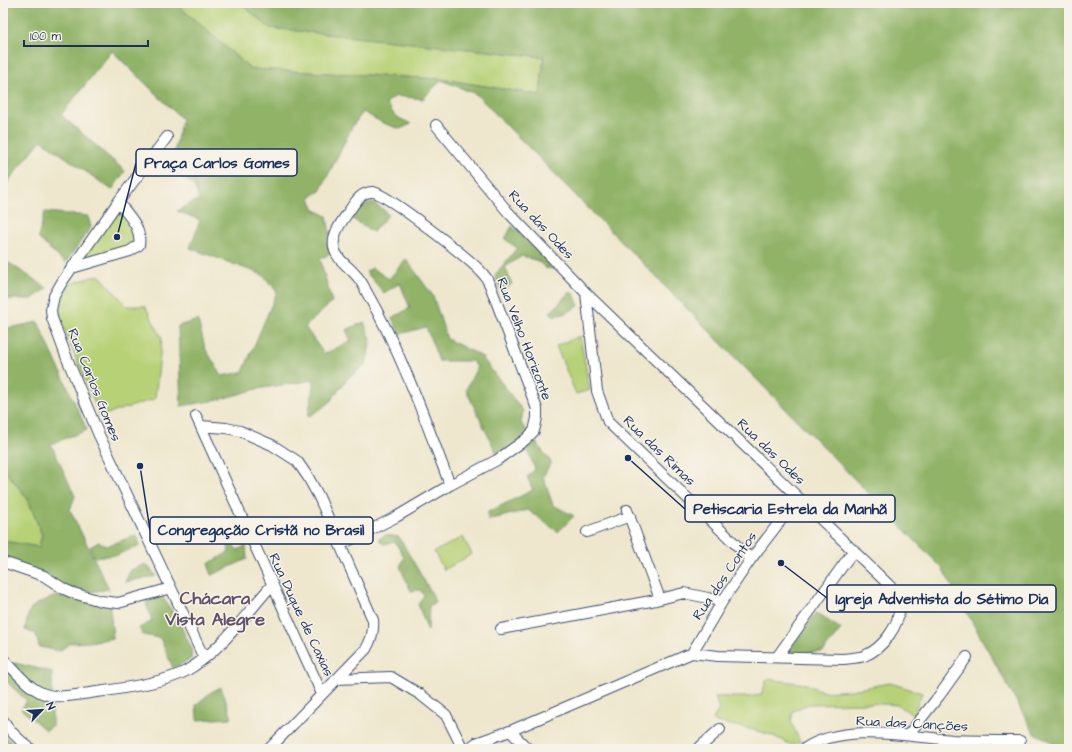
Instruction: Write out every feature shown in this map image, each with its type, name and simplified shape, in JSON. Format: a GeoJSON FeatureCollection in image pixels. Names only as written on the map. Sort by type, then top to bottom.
{"type":"FeatureCollection","features":[{"type":"Feature","properties":{"kind":"street","name":"Rua das Odes"},"geometry":{"type":"LineString","coordinates":[[436,125],[508,212],[586,293],[798,498],[854,550],[890,586],[899,603],[899,617],[885,640],[879,647],[863,656],[843,659],[778,656],[718,656],[692,653],[510,731],[476,743],[468,749]]}},
{"type":"Feature","properties":{"kind":"street","name":"Rua Carlos Gomes"},"geometry":{"type":"LineString","coordinates":[[167,137],[118,202],[54,296],[51,303],[52,318],[66,356],[98,432],[204,658]]}},
{"type":"Feature","properties":{"kind":"street","name":"Rua Velho Horizonte"},"geometry":{"type":"LineString","coordinates":[[340,545],[396,517],[450,485],[497,460],[525,440],[534,431],[536,426],[537,409],[490,285],[484,275],[462,255],[390,200],[376,193],[369,192],[364,194],[355,202],[341,223],[334,241],[335,252],[362,283],[382,318],[414,393],[450,485]]}},
{"type":"Feature","properties":{"kind":"street"},"geometry":{"type":"LineString","coordinates":[[72,268],[130,251],[139,244],[140,234],[138,229],[118,202]]}},
{"type":"Feature","properties":{"kind":"street","name":"Rua das Rimas"},"geometry":{"type":"LineString","coordinates":[[586,293],[598,391],[608,422],[751,559]]}},
{"type":"Feature","properties":{"kind":"street","name":"Rua Duque de Caxias"},"geometry":{"type":"LineString","coordinates":[[196,416],[322,694]]}},
{"type":"Feature","properties":{"kind":"street"},"geometry":{"type":"LineString","coordinates":[[201,426],[240,431],[272,445],[296,461],[306,472],[319,497],[373,620],[374,627],[370,642],[366,649],[269,749]]}},
{"type":"Feature","properties":{"kind":"street","name":"Rua dos Contos"},"geometry":{"type":"LineString","coordinates":[[692,653],[722,602],[751,559],[798,498]]}},
{"type":"Feature","properties":{"kind":"street"},"geometry":{"type":"LineString","coordinates":[[588,532],[628,513],[660,599]]}},
{"type":"Feature","properties":{"kind":"street"},"geometry":{"type":"LineString","coordinates":[[778,656],[854,550]]}},
{"type":"Feature","properties":{"kind":"street"},"geometry":{"type":"LineString","coordinates":[[3,562],[44,576],[73,593],[101,601],[118,603],[171,588]]}},
{"type":"Feature","properties":{"kind":"street"},"geometry":{"type":"LineString","coordinates":[[3,659],[30,685],[40,692],[51,696],[102,691],[158,681],[186,671],[204,658],[224,640],[272,585]]}},
{"type":"Feature","properties":{"kind":"street"},"geometry":{"type":"LineString","coordinates":[[501,630],[684,593],[722,602]]}},
{"type":"Feature","properties":{"kind":"street"},"geometry":{"type":"LineString","coordinates":[[908,735],[967,657]]}},
{"type":"Feature","properties":{"kind":"street"},"geometry":{"type":"LineString","coordinates":[[336,679],[392,677],[421,695],[446,715],[463,749]]}},
{"type":"Feature","properties":{"kind":"street"},"geometry":{"type":"LineString","coordinates":[[3,720],[8,729],[21,742],[31,749]]}},
{"type":"Feature","properties":{"kind":"street"},"geometry":{"type":"LineString","coordinates":[[698,749],[720,729]]}},
{"type":"Feature","properties":{"kind":"street"},"geometry":{"type":"LineString","coordinates":[[510,731],[528,749]]}},
{"type":"Feature","properties":{"kind":"street","name":"Rua das Canções"},"geometry":{"type":"LineString","coordinates":[[804,749],[814,743],[832,736],[859,734],[908,735],[952,740],[1020,741]]}},
{"type":"Feature","properties":{"kind":"green space"},"geometry":{"type":"Polygon","coordinates":[[[3,3],[175,3],[251,69],[441,79],[540,95],[544,57],[270,28],[240,3],[1069,3],[1069,749],[1054,749],[1053,742],[1034,733],[942,568],[476,94],[441,80],[423,99],[396,96],[386,103],[395,116],[411,124],[400,129],[383,123],[363,112],[352,127],[320,191],[310,197],[314,209],[327,216],[333,252],[320,259],[332,302],[305,327],[324,354],[351,341],[346,330],[364,322],[371,340],[366,364],[348,378],[328,404],[308,417],[314,380],[257,389],[217,400],[181,406],[178,326],[198,320],[205,348],[222,376],[243,372],[277,292],[263,275],[190,248],[200,220],[177,211],[199,199],[194,185],[170,169],[182,119],[112,51],[61,115],[125,171],[112,190],[41,140],[3,188],[3,3]]]}},
{"type":"Feature","properties":{"kind":"green space"},"geometry":{"type":"Polygon","coordinates":[[[175,3],[240,3],[270,28],[544,57],[540,95],[441,79],[251,69],[175,3]]]}},
{"type":"Feature","properties":{"kind":"green space"},"geometry":{"type":"Polygon","coordinates":[[[118,202],[134,222],[139,245],[72,268],[118,202]]]}},
{"type":"Feature","properties":{"kind":"green space"},"geometry":{"type":"Polygon","coordinates":[[[372,202],[384,210],[388,215],[373,232],[351,218],[361,207],[372,202]]]}},
{"type":"Feature","properties":{"kind":"green space"},"geometry":{"type":"Polygon","coordinates":[[[45,212],[88,216],[91,227],[65,263],[38,238],[45,212]]]}},
{"type":"Feature","properties":{"kind":"green space"},"geometry":{"type":"Polygon","coordinates":[[[512,226],[556,269],[545,268],[538,261],[522,256],[505,267],[512,284],[501,292],[495,275],[517,248],[505,239],[512,226]]]}},
{"type":"Feature","properties":{"kind":"green space"},"geometry":{"type":"Polygon","coordinates":[[[3,259],[47,288],[32,299],[3,299],[3,259]]]}},
{"type":"Feature","properties":{"kind":"green space"},"geometry":{"type":"Polygon","coordinates":[[[406,259],[433,296],[447,339],[481,356],[523,411],[521,423],[551,462],[543,477],[553,505],[574,516],[558,532],[528,510],[488,520],[488,512],[533,490],[527,477],[535,469],[527,449],[496,452],[466,390],[477,367],[472,361],[439,361],[426,327],[400,334],[392,318],[410,308],[400,283],[384,293],[366,272],[372,268],[389,279],[406,259]]]}},
{"type":"Feature","properties":{"kind":"green space"},"geometry":{"type":"Polygon","coordinates":[[[99,275],[127,306],[145,306],[162,338],[155,399],[100,416],[63,326],[58,304],[70,284],[99,275]]]}},
{"type":"Feature","properties":{"kind":"green space"},"geometry":{"type":"Polygon","coordinates":[[[569,292],[574,294],[579,306],[563,314],[554,316],[550,312],[569,292]]]}},
{"type":"Feature","properties":{"kind":"green space"},"geometry":{"type":"Polygon","coordinates":[[[38,322],[87,430],[51,444],[75,496],[70,510],[109,589],[89,592],[67,588],[3,560],[3,541],[39,547],[42,535],[28,499],[3,468],[3,329],[38,322]]]}},
{"type":"Feature","properties":{"kind":"green space"},"geometry":{"type":"Polygon","coordinates":[[[580,336],[590,390],[576,394],[556,346],[580,336]]]}},
{"type":"Feature","properties":{"kind":"green space"},"geometry":{"type":"Polygon","coordinates":[[[3,468],[27,498],[42,535],[39,547],[3,541],[3,468]]]}},
{"type":"Feature","properties":{"kind":"green space"},"geometry":{"type":"Polygon","coordinates":[[[136,535],[140,545],[117,555],[95,557],[90,547],[99,542],[107,546],[136,535]]]}},
{"type":"Feature","properties":{"kind":"green space"},"geometry":{"type":"Polygon","coordinates":[[[386,535],[399,537],[432,594],[435,602],[429,606],[428,631],[418,604],[424,595],[420,590],[411,591],[400,567],[404,557],[395,542],[383,544],[379,539],[386,535]]]}},
{"type":"Feature","properties":{"kind":"green space"},"geometry":{"type":"Polygon","coordinates":[[[463,537],[472,554],[444,570],[434,552],[463,537]]]}},
{"type":"Feature","properties":{"kind":"green space"},"geometry":{"type":"Polygon","coordinates":[[[232,543],[237,550],[246,546],[247,559],[212,575],[208,564],[229,552],[228,545],[232,543]]]}},
{"type":"Feature","properties":{"kind":"green space"},"geometry":{"type":"Polygon","coordinates":[[[146,564],[156,576],[125,582],[131,570],[146,564]]]}},
{"type":"Feature","properties":{"kind":"green space"},"geometry":{"type":"Polygon","coordinates":[[[161,595],[177,618],[192,649],[191,659],[173,668],[160,638],[143,635],[139,628],[152,621],[145,599],[161,595]]]}},
{"type":"Feature","properties":{"kind":"green space"},"geometry":{"type":"Polygon","coordinates":[[[56,596],[109,599],[113,638],[71,643],[59,651],[39,647],[36,634],[25,630],[28,615],[30,610],[37,604],[56,596]]]}},
{"type":"Feature","properties":{"kind":"green space"},"geometry":{"type":"Polygon","coordinates":[[[816,613],[841,629],[823,652],[787,653],[816,613]]]}},
{"type":"Feature","properties":{"kind":"green space"},"geometry":{"type":"Polygon","coordinates":[[[15,663],[52,672],[52,726],[45,730],[21,709],[27,701],[3,679],[3,669],[15,663]]]}},
{"type":"Feature","properties":{"kind":"green space"},"geometry":{"type":"Polygon","coordinates":[[[767,679],[806,684],[824,692],[851,690],[890,683],[922,693],[913,715],[898,705],[866,703],[808,704],[793,711],[791,722],[800,742],[791,745],[763,732],[712,721],[719,709],[715,697],[747,697],[761,695],[767,679]]]}},
{"type":"Feature","properties":{"kind":"green space"},"geometry":{"type":"Polygon","coordinates":[[[221,687],[232,718],[197,720],[196,705],[211,692],[221,687]]]}},
{"type":"Feature","properties":{"kind":"green space"},"geometry":{"type":"Polygon","coordinates":[[[3,734],[18,749],[3,749],[3,734]]]}},
{"type":"Feature","properties":{"kind":"place","name":"Praça Carlos Gomes"},"geometry":{"type":"Point","coordinates":[117,237]}},
{"type":"Feature","properties":{"kind":"place","name":"Petiscaria Estrela da Manhã"},"geometry":{"type":"Point","coordinates":[628,458]}},
{"type":"Feature","properties":{"kind":"place","name":"Congregação Cristã no Brasil"},"geometry":{"type":"Point","coordinates":[140,466]}},
{"type":"Feature","properties":{"kind":"place","name":"Igreja Adventista do Sétimo Dia"},"geometry":{"type":"Point","coordinates":[781,563]}},
{"type":"Feature","properties":{"kind":"district","name":"Chácara Vista Alegre"},"geometry":{"type":"Point","coordinates":[215,608]}}]}
